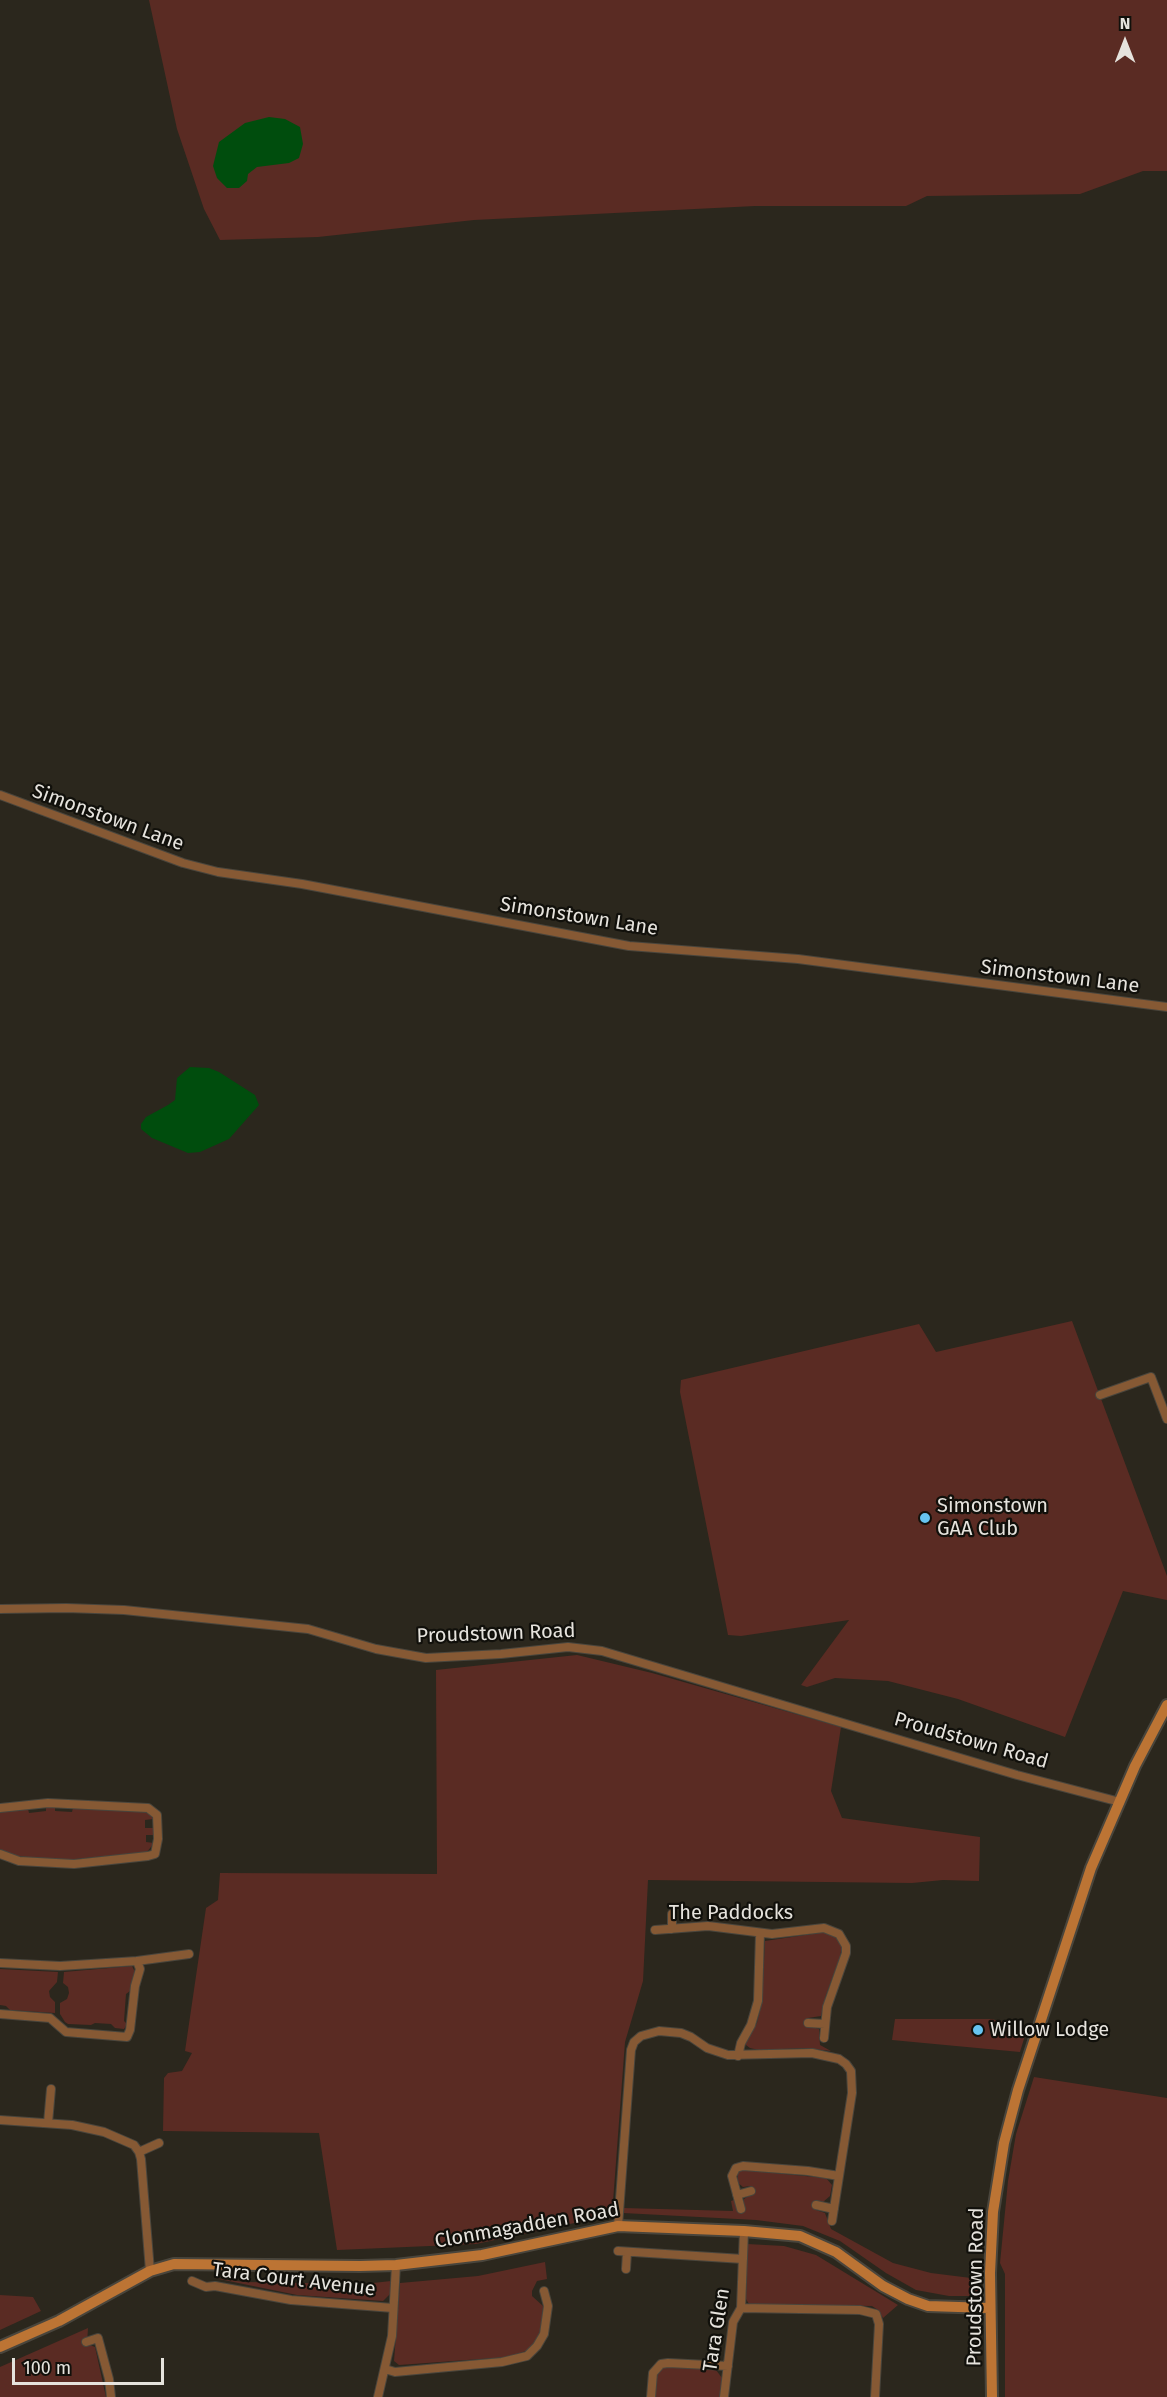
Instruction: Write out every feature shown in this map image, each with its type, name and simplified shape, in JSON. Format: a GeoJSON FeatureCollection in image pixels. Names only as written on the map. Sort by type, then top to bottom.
{"type":"FeatureCollection","features":[{"type":"Feature","properties":{"kind":"street","name":"Simonstown Lane"},"geometry":{"type":"LineString","coordinates":[[0,795],[183,863],[218,872],[302,884],[629,946],[798,959],[1167,1007]]}},
{"type":"Feature","properties":{"kind":"street"},"geometry":{"type":"LineString","coordinates":[[1100,1395],[1151,1377],[1167,1419]]}},
{"type":"Feature","properties":{"kind":"street","name":"Proudstown Road"},"geometry":{"type":"LineString","coordinates":[[0,1609],[124,1610],[308,1629],[376,1649],[426,1658],[490,1655],[568,1647],[602,1651],[1017,1775],[1120,1802]]}},
{"type":"Feature","properties":{"kind":"street","name":"Proudstown Road"},"geometry":{"type":"LineString","coordinates":[[992,2397],[989,2308],[993,2212],[1004,2143],[1018,2091],[1091,1868],[1135,1766],[1167,1705]]}},
{"type":"Feature","properties":{"kind":"street"},"geometry":{"type":"LineString","coordinates":[[0,1808],[48,1803],[148,1808],[157,1815],[158,1839],[155,1854],[75,1864],[19,1861],[0,1854]]}},
{"type":"Feature","properties":{"kind":"street"},"geometry":{"type":"LineString","coordinates":[[672,1914],[672,1929]]}},
{"type":"Feature","properties":{"kind":"street","name":"The Paddocks"},"geometry":{"type":"LineString","coordinates":[[655,1930],[726,1927],[772,1934],[824,1928],[839,1934],[844,1940],[846,1953],[831,1993],[824,2038]]}},
{"type":"Feature","properties":{"kind":"street"},"geometry":{"type":"LineString","coordinates":[[738,2056],[758,2001],[760,1933]]}},
{"type":"Feature","properties":{"kind":"street"},"geometry":{"type":"LineString","coordinates":[[0,1963],[60,1966],[137,1961],[189,1954]]}},
{"type":"Feature","properties":{"kind":"street"},"geometry":{"type":"LineString","coordinates":[[0,2014],[50,2018],[66,2032],[127,2037],[140,1969],[137,1961]]}},
{"type":"Feature","properties":{"kind":"street"},"geometry":{"type":"LineString","coordinates":[[808,2023],[825,2024]]}},
{"type":"Feature","properties":{"kind":"street"},"geometry":{"type":"LineString","coordinates":[[618,2226],[631,2050],[634,2042],[640,2036],[650,2032],[669,2032],[690,2037],[716,2052],[738,2056],[788,2052],[812,2053],[839,2059],[846,2064],[851,2071],[852,2092],[832,2221]]}},
{"type":"Feature","properties":{"kind":"street"},"geometry":{"type":"LineString","coordinates":[[48,2123],[51,2089]]}},
{"type":"Feature","properties":{"kind":"street"},"geometry":{"type":"LineString","coordinates":[[0,2120],[48,2123],[104,2132],[129,2141],[139,2152],[150,2271]]}},
{"type":"Feature","properties":{"kind":"street"},"geometry":{"type":"LineString","coordinates":[[139,2152],[159,2143]]}},
{"type":"Feature","properties":{"kind":"street"},"geometry":{"type":"LineString","coordinates":[[741,2209],[733,2171],[742,2166],[839,2176]]}},
{"type":"Feature","properties":{"kind":"street"},"geometry":{"type":"LineString","coordinates":[[737,2195],[751,2191]]}},
{"type":"Feature","properties":{"kind":"street"},"geometry":{"type":"LineString","coordinates":[[816,2205],[834,2209]]}},
{"type":"Feature","properties":{"kind":"street","name":"Clonmagadden Road"},"geometry":{"type":"LineString","coordinates":[[0,2347],[59,2321],[150,2271],[174,2264],[396,2265],[482,2255],[618,2226],[793,2235],[811,2240],[836,2252],[883,2286],[908,2299],[928,2306],[989,2308]]}},
{"type":"Feature","properties":{"kind":"street","name":"Tara Glen"},"geometry":{"type":"LineString","coordinates":[[724,2397],[733,2322],[741,2308],[744,2231]]}},
{"type":"Feature","properties":{"kind":"street"},"geometry":{"type":"LineString","coordinates":[[626,2269],[623,2252],[742,2259]]}},
{"type":"Feature","properties":{"kind":"street"},"geometry":{"type":"LineString","coordinates":[[378,2397],[392,2336],[396,2265]]}},
{"type":"Feature","properties":{"kind":"street","name":"Tara Court Avenue"},"geometry":{"type":"LineString","coordinates":[[192,2282],[206,2287],[215,2286],[291,2300],[393,2308]]}},
{"type":"Feature","properties":{"kind":"street"},"geometry":{"type":"LineString","coordinates":[[385,2369],[395,2372],[490,2363],[527,2356],[544,2334],[548,2306],[544,2291]]}},
{"type":"Feature","properties":{"kind":"street"},"geometry":{"type":"LineString","coordinates":[[741,2308],[860,2310],[876,2314],[879,2324],[875,2397]]}},
{"type":"Feature","properties":{"kind":"street"},"geometry":{"type":"LineString","coordinates":[[86,2342],[98,2338],[109,2379],[111,2397]]}},
{"type":"Feature","properties":{"kind":"street"},"geometry":{"type":"LineString","coordinates":[[651,2397],[653,2373],[661,2364],[728,2366]]}},
{"type":"Feature","properties":{"kind":"shaded area"},"geometry":{"type":"Polygon","coordinates":[[[149,0],[1167,0],[1167,171],[1143,171],[1080,194],[927,196],[906,206],[755,206],[474,220],[318,237],[220,240],[204,209],[177,129],[149,0]]]}},
{"type":"Feature","properties":{"kind":"shaded area"},"geometry":{"type":"Polygon","coordinates":[[[269,117],[285,119],[300,127],[303,144],[299,158],[289,163],[257,167],[248,174],[247,181],[239,188],[227,188],[217,178],[213,166],[219,142],[245,123],[269,117]]]}},
{"type":"Feature","properties":{"kind":"shaded area"},"geometry":{"type":"Polygon","coordinates":[[[190,1067],[209,1068],[219,1072],[255,1095],[259,1105],[229,1139],[200,1152],[188,1153],[152,1138],[141,1129],[141,1124],[146,1117],[175,1100],[177,1078],[190,1067]]]}},
{"type":"Feature","properties":{"kind":"shaded area","name":"Simonstown GAA Club"},"geometry":{"type":"Polygon","coordinates":[[[1072,1321],[1167,1576],[1167,1600],[1123,1591],[1065,1737],[958,1699],[888,1681],[835,1678],[807,1687],[801,1685],[849,1620],[741,1636],[728,1635],[680,1392],[681,1380],[919,1324],[936,1352],[1072,1321]]]}},
{"type":"Feature","properties":{"kind":"shaded area"},"geometry":{"type":"Polygon","coordinates":[[[577,1655],[652,1673],[841,1727],[831,1791],[842,1818],[980,1837],[979,1881],[943,1880],[912,1883],[648,1880],[643,1981],[625,2042],[612,2215],[476,2244],[337,2250],[319,2133],[163,2131],[164,2078],[168,2073],[182,2071],[192,2053],[185,2051],[206,1908],[218,1900],[220,1873],[437,1874],[436,1670],[577,1655]]]}},
{"type":"Feature","properties":{"kind":"shaded area"},"geometry":{"type":"Polygon","coordinates":[[[46,1807],[55,1807],[55,1811],[72,1812],[73,1808],[147,1812],[152,1814],[153,1819],[145,1820],[145,1828],[153,1828],[154,1835],[146,1835],[146,1842],[154,1843],[147,1852],[65,1860],[16,1856],[0,1849],[0,1812],[28,1809],[29,1813],[46,1811],[46,1807]]]}},
{"type":"Feature","properties":{"kind":"shaded area"},"geometry":{"type":"Polygon","coordinates":[[[825,1932],[840,1939],[842,1946],[840,1957],[821,2016],[808,2018],[809,2026],[819,2029],[820,2045],[831,2051],[805,2048],[759,2050],[750,2048],[746,2045],[746,2040],[757,2023],[762,2001],[765,1941],[825,1932]]]}},
{"type":"Feature","properties":{"kind":"shaded area"},"geometry":{"type":"Polygon","coordinates":[[[132,1966],[135,1972],[130,1991],[126,1994],[124,2021],[127,2024],[124,2029],[115,2028],[111,2024],[68,2024],[65,2022],[60,2014],[60,2003],[67,1999],[69,1993],[68,1987],[63,1983],[64,1972],[132,1966]]]}},
{"type":"Feature","properties":{"kind":"shaded area"},"geometry":{"type":"Polygon","coordinates":[[[0,1969],[58,1972],[57,1982],[49,1991],[50,1997],[55,2002],[55,2013],[10,2010],[0,2005],[0,1969]]]}},
{"type":"Feature","properties":{"kind":"shaded area"},"geometry":{"type":"Polygon","coordinates":[[[895,2019],[991,2019],[1023,2026],[1027,2029],[1020,2052],[892,2040],[895,2019]]]}},
{"type":"Feature","properties":{"kind":"shaded area"},"geometry":{"type":"Polygon","coordinates":[[[1034,2077],[1167,2098],[1167,2397],[1005,2397],[1005,2274],[1000,2263],[1008,2181],[1016,2134],[1034,2077]]]}},
{"type":"Feature","properties":{"kind":"shaded area"},"geometry":{"type":"Polygon","coordinates":[[[742,2170],[826,2178],[832,2185],[830,2196],[823,2202],[818,2202],[816,2210],[825,2213],[831,2229],[893,2263],[931,2273],[979,2279],[979,2296],[949,2296],[916,2290],[886,2273],[840,2241],[803,2226],[756,2220],[623,2213],[623,2208],[733,2211],[731,2201],[734,2200],[737,2210],[744,2209],[744,2199],[753,2193],[750,2186],[743,2187],[737,2182],[738,2172],[742,2170]]]}},
{"type":"Feature","properties":{"kind":"shaded area"},"geometry":{"type":"Polygon","coordinates":[[[747,2244],[784,2246],[816,2255],[898,2305],[883,2318],[872,2306],[749,2304],[746,2299],[747,2244]]]}},
{"type":"Feature","properties":{"kind":"shaded area"},"geometry":{"type":"Polygon","coordinates":[[[545,2262],[547,2279],[537,2281],[532,2291],[532,2296],[543,2306],[542,2331],[526,2351],[508,2357],[399,2365],[394,2361],[400,2283],[478,2276],[545,2262]]]}},
{"type":"Feature","properties":{"kind":"shaded area"},"geometry":{"type":"Polygon","coordinates":[[[214,2278],[245,2282],[364,2284],[391,2281],[390,2294],[383,2301],[297,2295],[214,2278]]]}},
{"type":"Feature","properties":{"kind":"shaded area"},"geometry":{"type":"Polygon","coordinates":[[[0,2295],[33,2297],[41,2311],[0,2330],[0,2295]]]}},
{"type":"Feature","properties":{"kind":"shaded area"},"geometry":{"type":"Polygon","coordinates":[[[88,2328],[87,2344],[95,2347],[106,2397],[0,2397],[0,2367],[88,2328]]]}},
{"type":"Feature","properties":{"kind":"shaded area"},"geometry":{"type":"Polygon","coordinates":[[[668,2366],[716,2370],[722,2378],[720,2397],[655,2397],[656,2374],[668,2366]]]}},
{"type":"Feature","properties":{"kind":"place","name":"Simonstown GAA Club"},"geometry":{"type":"Point","coordinates":[925,1518]}},
{"type":"Feature","properties":{"kind":"place","name":"Willow Lodge"},"geometry":{"type":"Point","coordinates":[978,2030]}}]}
